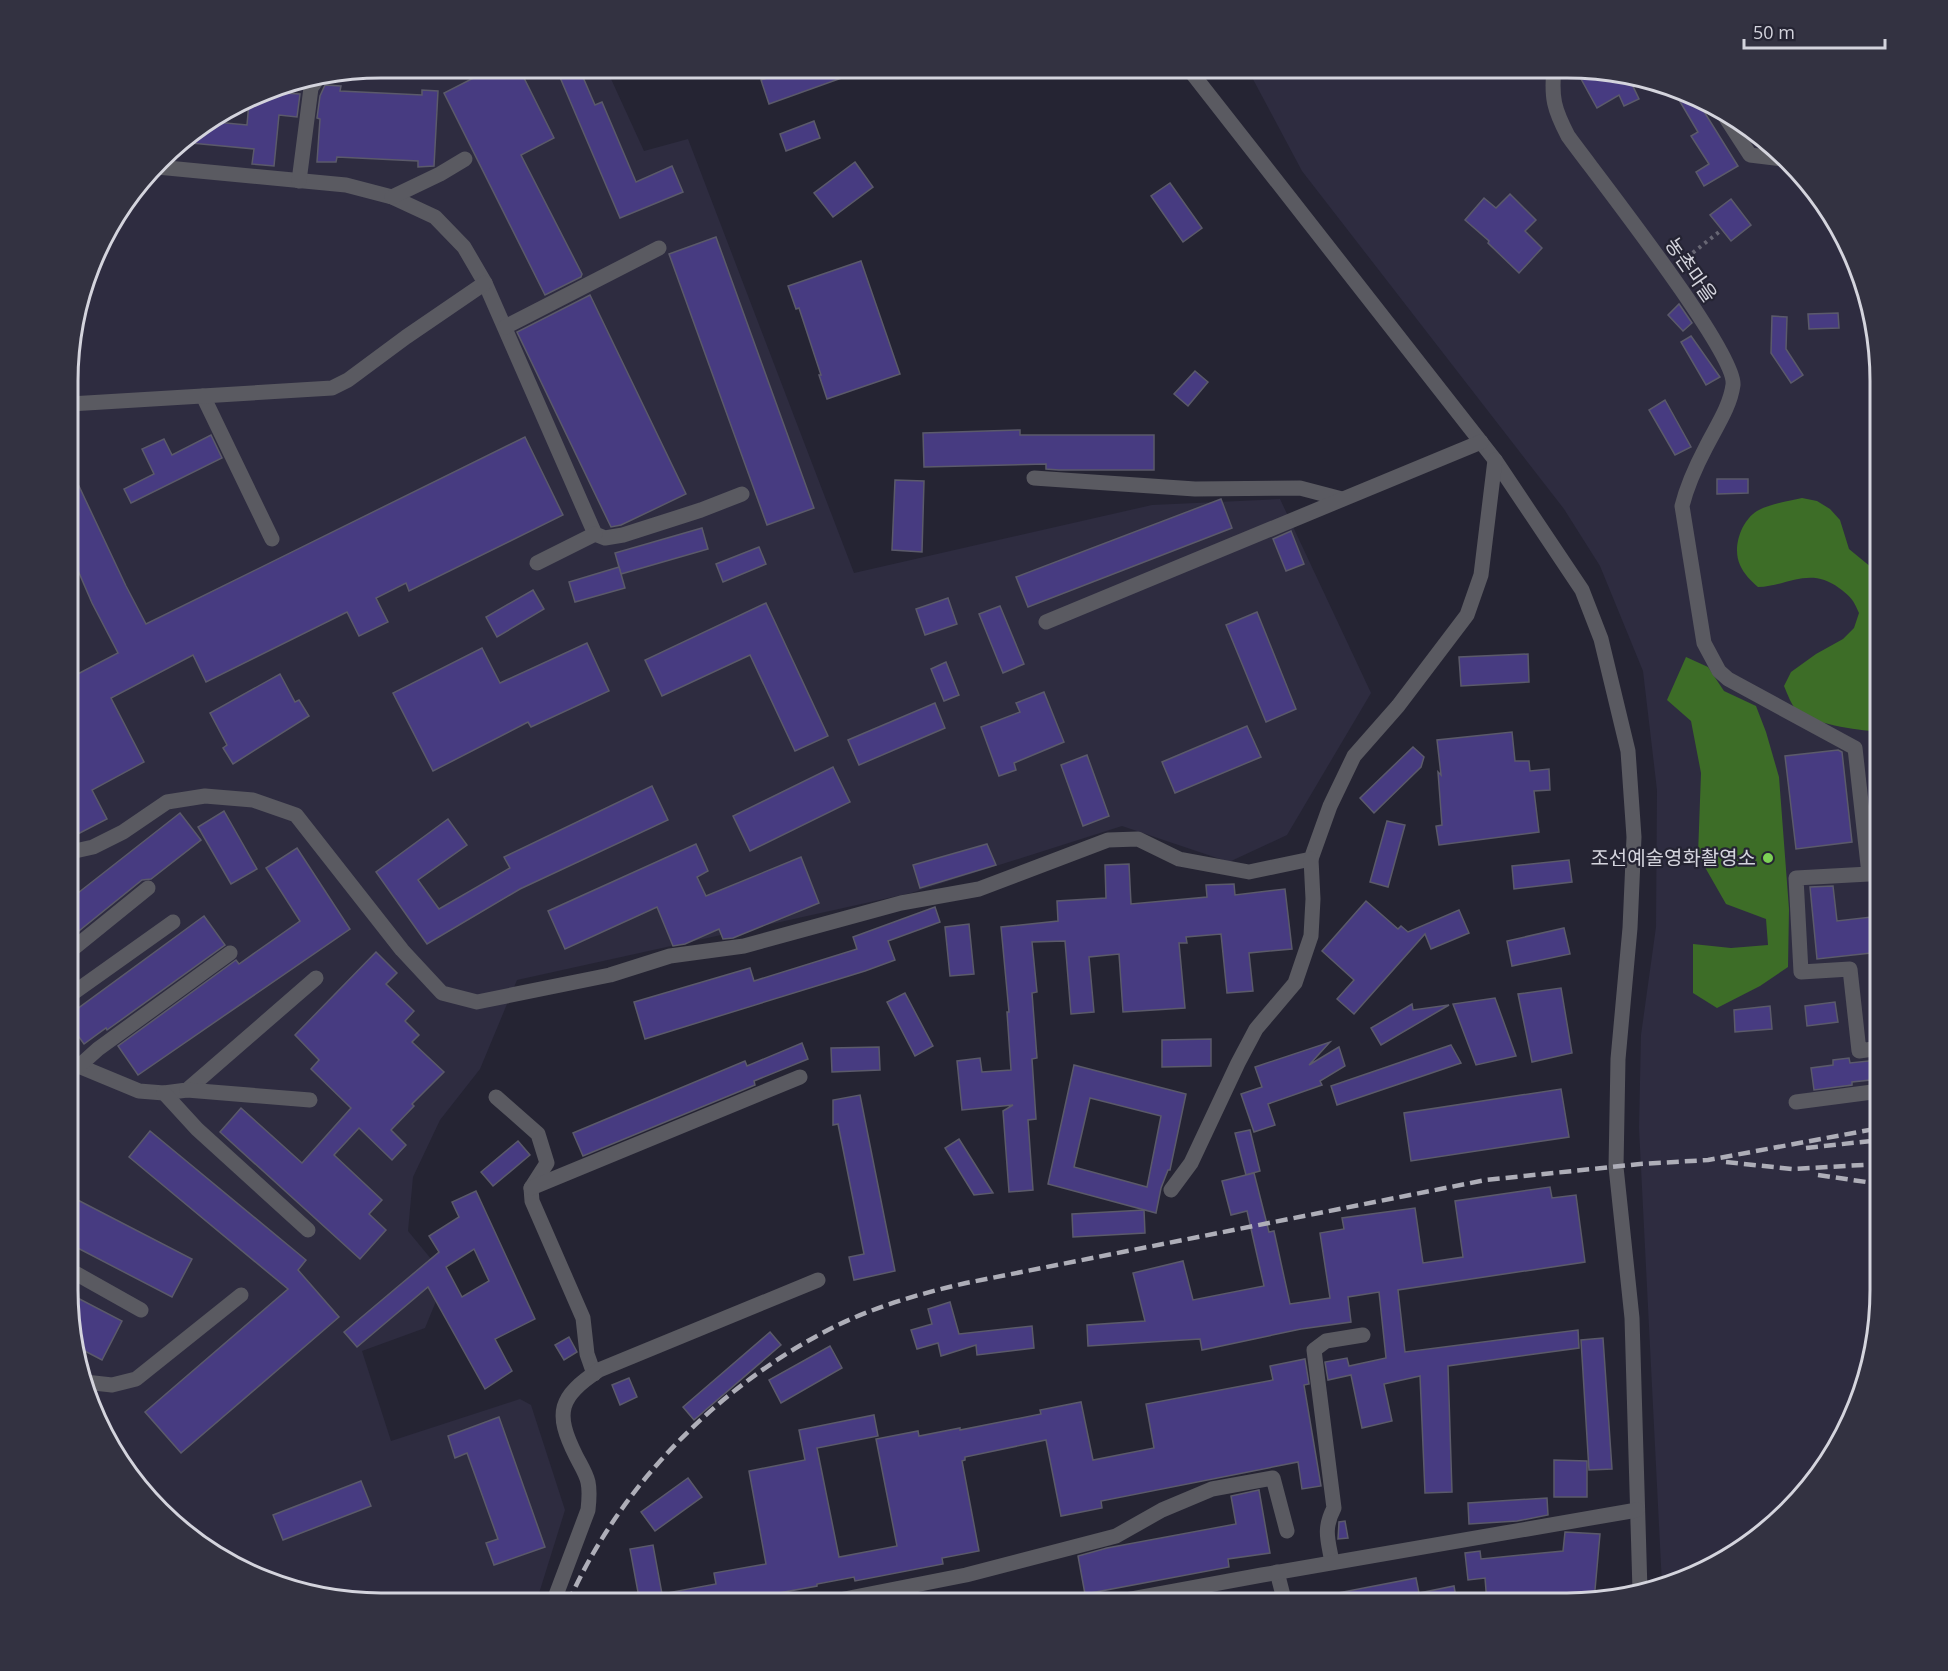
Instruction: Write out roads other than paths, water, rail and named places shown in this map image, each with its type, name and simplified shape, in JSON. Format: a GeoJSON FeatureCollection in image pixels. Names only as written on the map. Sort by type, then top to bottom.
{"type":"FeatureCollection","features":[{"type":"Feature","properties":{"kind":"street"},"geometry":{"type":"LineString","coordinates":[[1196,78],[1495,460],[1582,590],[1600,639],[1628,751],[1634,837],[1630,928],[1618,1059],[1616,1167],[1632,1318],[1640,1584]]}},
{"type":"Feature","properties":{"kind":"street","name":"농촌마을"},"geometry":{"type":"LineString","coordinates":[[1553,78],[1552,92],[1557,115],[1568,136],[1668,272],[1718,345],[1732,373],[1733,383],[1729,401],[1695,469],[1682,506],[1704,643],[1719,671],[1728,679],[1855,748],[1869,874],[1796,878],[1801,972],[1850,969],[1859,1050],[1870,1049]]}},
{"type":"Feature","properties":{"kind":"street"},"geometry":{"type":"LineString","coordinates":[[299,180],[312,86]]}},
{"type":"Feature","properties":{"kind":"street"},"geometry":{"type":"LineString","coordinates":[[1732,127],[1750,155],[1772,158]]}},
{"type":"Feature","properties":{"kind":"street"},"geometry":{"type":"LineString","coordinates":[[392,196],[440,174],[465,159]]}},
{"type":"Feature","properties":{"kind":"street"},"geometry":{"type":"LineString","coordinates":[[166,168],[346,185],[392,196],[435,217],[464,247],[485,283],[596,534],[605,538],[623,535],[742,494]]}},
{"type":"Feature","properties":{"kind":"street"},"geometry":{"type":"LineString","coordinates":[[505,327],[659,248]]}},
{"type":"Feature","properties":{"kind":"street"},"geometry":{"type":"LineString","coordinates":[[78,404],[332,388],[348,380],[485,283]]}},
{"type":"Feature","properties":{"kind":"street"},"geometry":{"type":"LineString","coordinates":[[203,396],[272,539]]}},
{"type":"Feature","properties":{"kind":"street"},"geometry":{"type":"LineString","coordinates":[[1046,622],[1481,442]]}},
{"type":"Feature","properties":{"kind":"street"},"geometry":{"type":"LineString","coordinates":[[1171,1190],[1191,1163],[1256,1029],[1295,983],[1311,936],[1313,899],[1311,859],[1329,806],[1354,756],[1398,706],[1467,615],[1481,575],[1495,460]]}},
{"type":"Feature","properties":{"kind":"street"},"geometry":{"type":"LineString","coordinates":[[1034,478],[1195,489],[1300,488],[1342,499]]}},
{"type":"Feature","properties":{"kind":"street"},"geometry":{"type":"LineString","coordinates":[[537,563],[596,534]]}},
{"type":"Feature","properties":{"kind":"street"},"geometry":{"type":"LineString","coordinates":[[78,850],[93,847],[123,832],[167,802],[205,796],[253,800],[296,815],[402,950],[442,993],[477,1002],[610,975],[670,956],[744,946],[901,903],[979,890],[1108,840],[1138,838],[1179,859],[1249,873],[1311,859]]}},
{"type":"Feature","properties":{"kind":"street"},"geometry":{"type":"LineString","coordinates":[[78,945],[148,888]]}},
{"type":"Feature","properties":{"kind":"street"},"geometry":{"type":"LineString","coordinates":[[78,990],[173,922]]}},
{"type":"Feature","properties":{"kind":"street"},"geometry":{"type":"LineString","coordinates":[[78,1061],[98,1049],[230,953]]}},
{"type":"Feature","properties":{"kind":"street"},"geometry":{"type":"LineString","coordinates":[[187,1090],[316,978]]}},
{"type":"Feature","properties":{"kind":"street"},"geometry":{"type":"LineString","coordinates":[[78,1066],[139,1091],[164,1094],[187,1090],[310,1100]]}},
{"type":"Feature","properties":{"kind":"street"},"geometry":{"type":"LineString","coordinates":[[531,1188],[800,1077]]}},
{"type":"Feature","properties":{"kind":"street"},"geometry":{"type":"LineString","coordinates":[[1796,1102],[1870,1092]]}},
{"type":"Feature","properties":{"kind":"street"},"geometry":{"type":"LineString","coordinates":[[164,1094],[197,1129],[309,1230]]}},
{"type":"Feature","properties":{"kind":"street"},"geometry":{"type":"LineString","coordinates":[[496,1097],[538,1134],[546,1163],[531,1188],[532,1201],[583,1318],[586,1354],[594,1374]]}},
{"type":"Feature","properties":{"kind":"street"},"geometry":{"type":"LineString","coordinates":[[78,1275],[141,1310]]}},
{"type":"Feature","properties":{"kind":"street"},"geometry":{"type":"LineString","coordinates":[[558,1593],[588,1510],[590,1496],[588,1480],[568,1441],[562,1418],[565,1402],[570,1395],[582,1382],[594,1374],[818,1280]]}},
{"type":"Feature","properties":{"kind":"street"},"geometry":{"type":"LineString","coordinates":[[93,1383],[112,1385],[136,1379],[241,1295]]}},
{"type":"Feature","properties":{"kind":"street"},"geometry":{"type":"LineString","coordinates":[[1332,1562],[1326,1532],[1327,1520],[1334,1508],[1314,1350],[1326,1341],[1363,1335]]}},
{"type":"Feature","properties":{"kind":"street"},"geometry":{"type":"LineString","coordinates":[[875,1593],[966,1575],[1116,1536],[1162,1510],[1212,1489],[1273,1478],[1287,1531]]}},
{"type":"Feature","properties":{"kind":"street"},"geometry":{"type":"LineString","coordinates":[[1164,1593],[1637,1510]]}},
{"type":"Feature","properties":{"kind":"street"},"geometry":{"type":"LineString","coordinates":[[1277,1572],[1282,1593]]}},
{"type":"Feature","properties":{"kind":"railway"},"geometry":{"type":"LineString","coordinates":[[573,1593],[590,1559],[616,1517],[646,1477],[716,1406],[755,1375],[797,1347],[840,1324],[886,1305],[966,1283],[1486,1180],[1640,1164],[1708,1160],[1870,1130]]}},
{"type":"Feature","properties":{"kind":"railway"},"geometry":{"type":"LineString","coordinates":[[1806,1148],[1870,1141]]}},
{"type":"Feature","properties":{"kind":"railway"},"geometry":{"type":"LineString","coordinates":[[1726,1162],[1792,1169],[1870,1165]]}},
{"type":"Feature","properties":{"kind":"railway"},"geometry":{"type":"LineString","coordinates":[[1818,1175],[1870,1183]]}},
{"type":"Feature","properties":{"kind":"place","name":"조선예술영화촬영소"},"geometry":{"type":"Point","coordinates":[1768,858]}}]}
